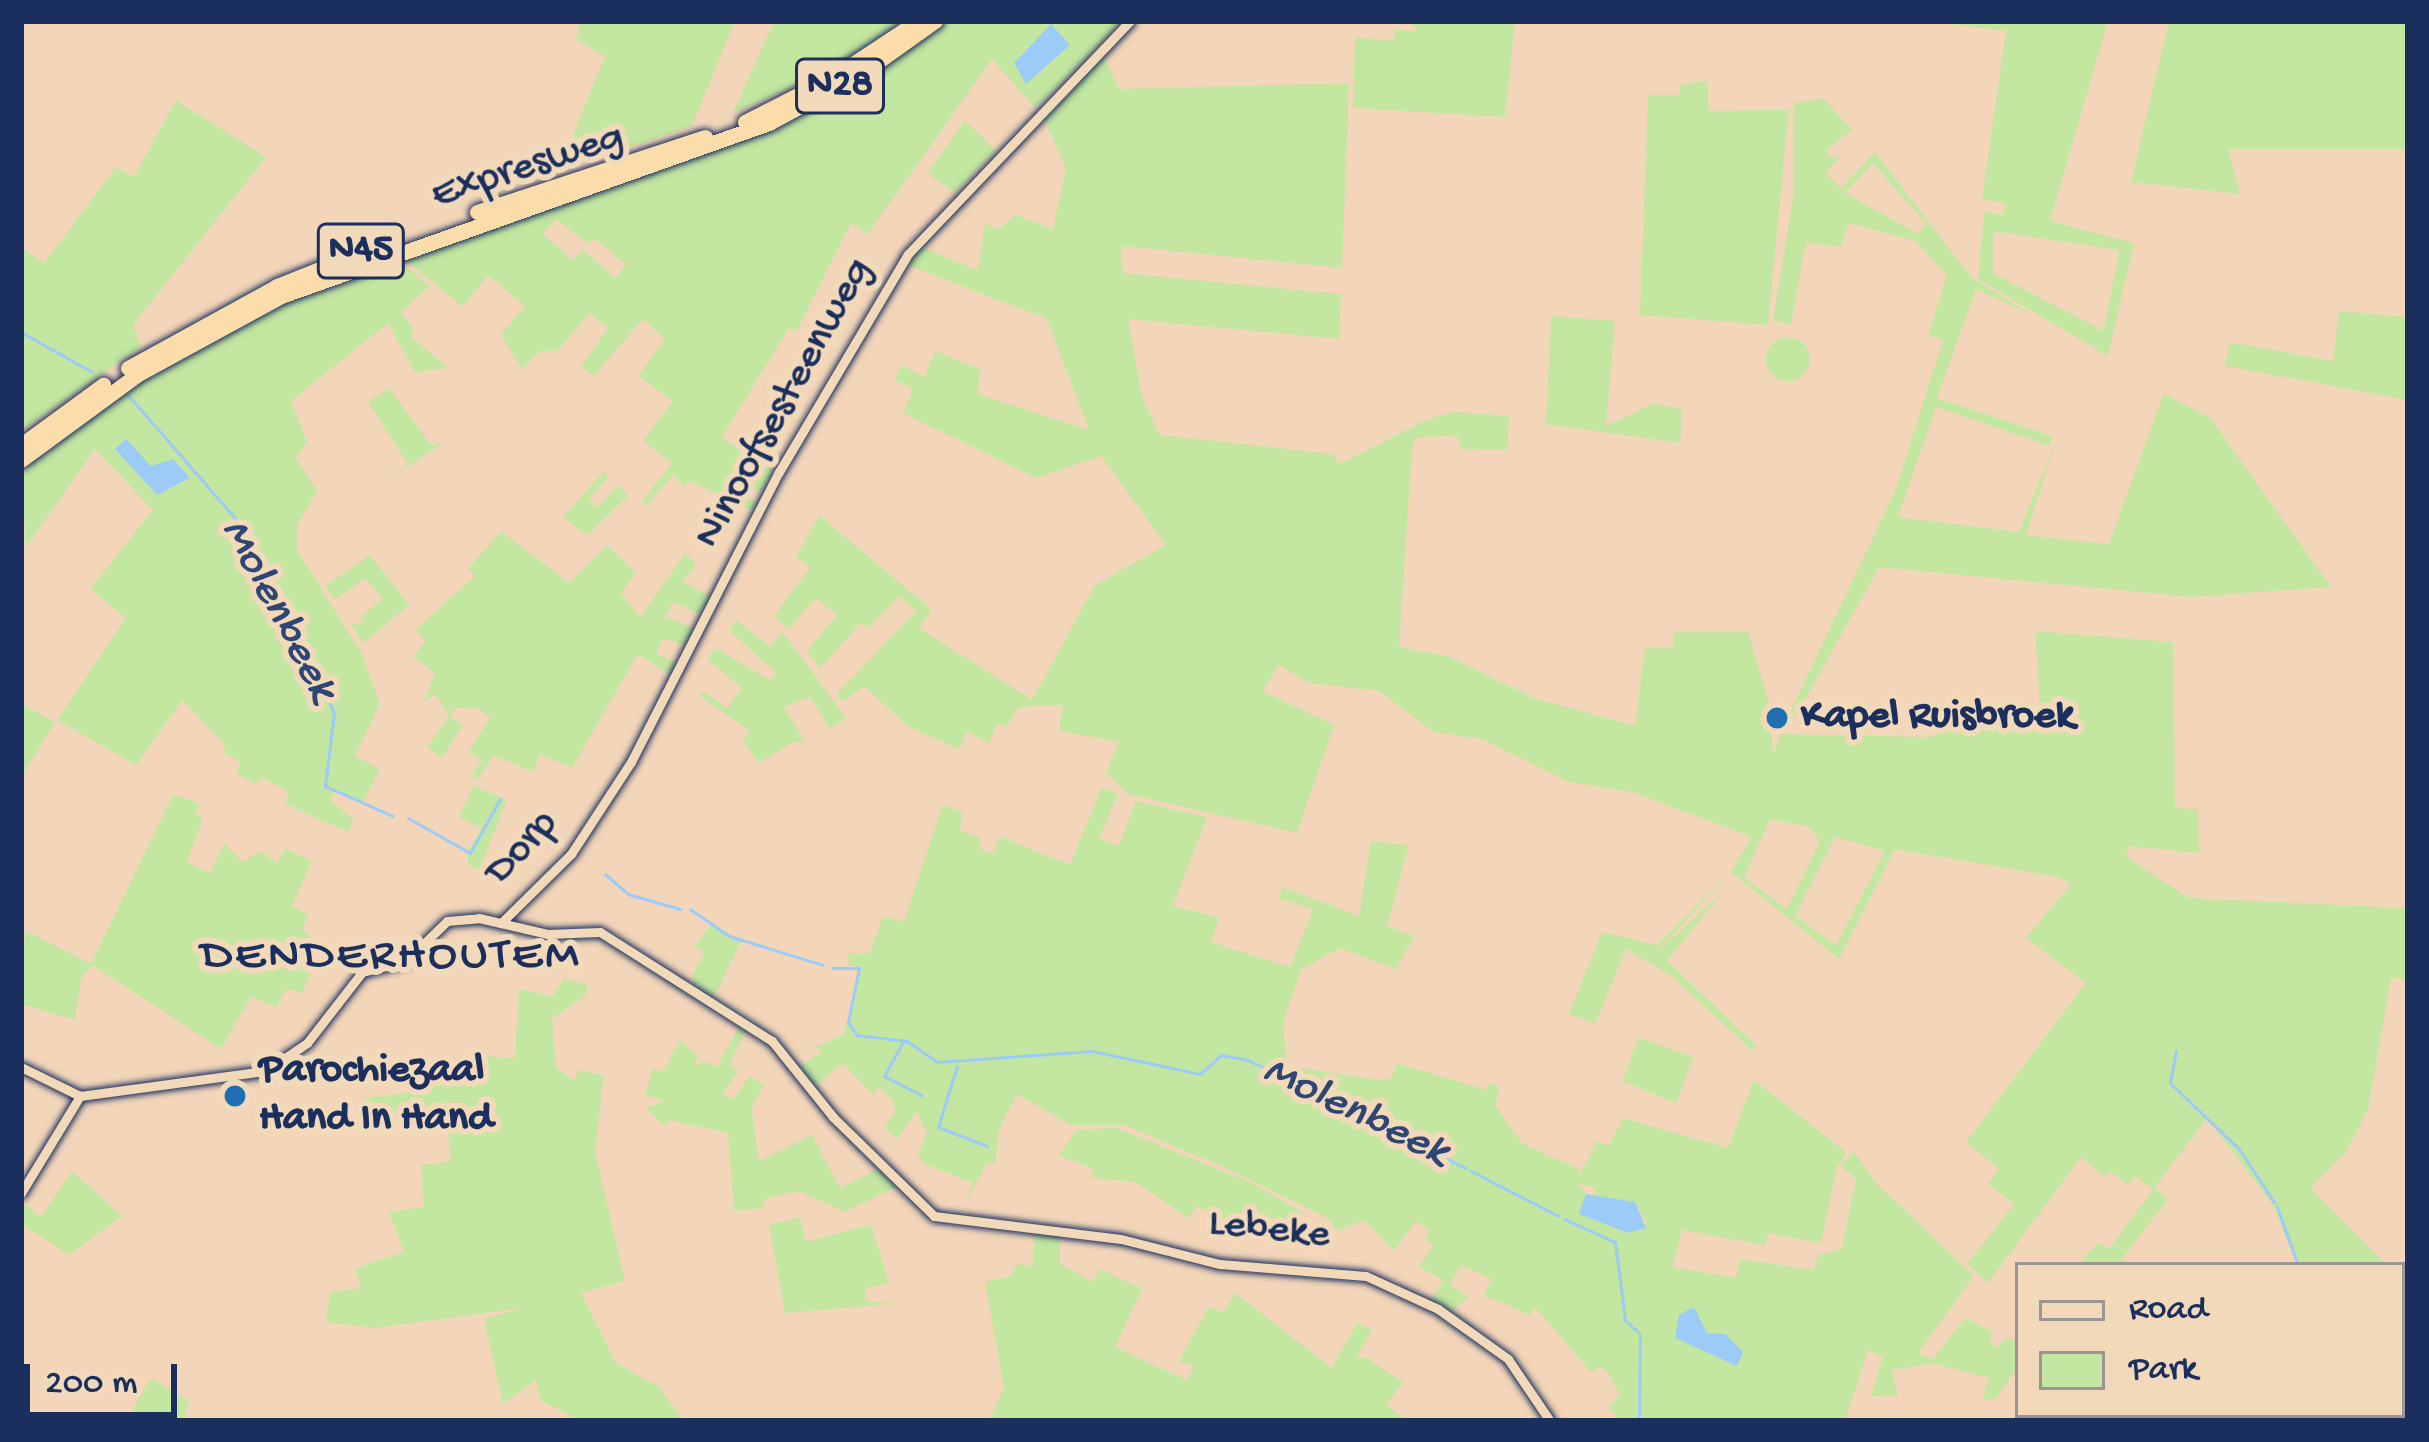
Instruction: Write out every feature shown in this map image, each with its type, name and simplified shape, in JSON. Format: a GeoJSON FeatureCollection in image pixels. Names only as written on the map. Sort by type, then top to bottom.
{"type":"FeatureCollection","features":[{"type":"Feature","properties":{"kind":"highway","name":"Expresweg"},"geometry":{"type":"LineString","coordinates":[[21,445],[192,328],[277,286],[735,131],[844,71],[918,21]]}},
{"type":"Feature","properties":{"kind":"highway","name":"Expresweg"},"geometry":{"type":"LineString","coordinates":[[21,460],[138,374],[297,289],[735,131],[862,73],[935,21]]}},
{"type":"Feature","properties":{"kind":"street","name":"Ninoofsesteenweg"},"geometry":{"type":"LineString","coordinates":[[602,807],[672,689],[779,472],[900,267],[1130,21]]}},
{"type":"Feature","properties":{"kind":"street","name":"Dorp"},"geometry":{"type":"LineString","coordinates":[[80,1096],[266,1071],[313,1037],[362,972],[406,961],[447,921],[501,923],[571,854],[602,807]]}},
{"type":"Feature","properties":{"kind":"street","name":"Lebeke"},"geometry":{"type":"LineString","coordinates":[[501,923],[547,934],[614,935],[657,971],[758,1029],[929,1212],[1120,1239],[1220,1264],[1366,1276],[1438,1310],[1508,1359],[1550,1421]]}},
{"type":"Feature","properties":{"kind":"street"},"geometry":{"type":"LineString","coordinates":[[21,1067],[80,1096],[21,1193]]}},
{"type":"Feature","properties":{"kind":"green space"},"geometry":{"type":"Polygon","coordinates":[[[580,21],[735,21],[692,126],[558,171],[605,56],[576,40],[580,21]]]}},
{"type":"Feature","properties":{"kind":"green space"},"geometry":{"type":"Polygon","coordinates":[[[774,21],[907,21],[836,68],[733,113],[774,21]]]}},
{"type":"Feature","properties":{"kind":"green space"},"geometry":{"type":"Polygon","coordinates":[[[945,21],[1122,21],[1036,109],[992,59],[868,234],[851,223],[796,332],[789,328],[721,438],[776,466],[761,492],[732,477],[726,486],[757,502],[752,511],[689,481],[684,487],[674,474],[647,505],[642,501],[672,463],[643,441],[673,401],[638,376],[665,339],[643,319],[594,376],[581,367],[608,328],[590,313],[557,351],[539,351],[522,370],[501,334],[525,306],[488,275],[463,307],[404,259],[748,138],[849,88],[945,21]],[[556,219],[543,234],[572,260],[583,250],[615,278],[626,265],[595,239],[588,244],[556,219]]]}},
{"type":"Feature","properties":{"kind":"green space"},"geometry":{"type":"Polygon","coordinates":[[[1411,21],[1515,21],[1505,117],[1353,108],[1355,37],[1394,41],[1395,30],[1417,31],[1411,21]]]}},
{"type":"Feature","properties":{"kind":"green space"},"geometry":{"type":"Polygon","coordinates":[[[1927,21],[2108,21],[2050,221],[2134,243],[2108,356],[1978,279],[1984,212],[2004,215],[2006,204],[1982,199],[2006,31],[1927,21]],[[1993,231],[1993,273],[2104,331],[2119,250],[1993,231]]]}},
{"type":"Feature","properties":{"kind":"green space"},"geometry":{"type":"Polygon","coordinates":[[[2169,21],[2408,21],[2408,149],[2228,149],[2240,194],[2131,182],[2169,21]]]}},
{"type":"Feature","properties":{"kind":"green space"},"geometry":{"type":"Polygon","coordinates":[[[1104,56],[1119,89],[1349,83],[1342,268],[1123,246],[1121,256],[1123,273],[1341,294],[1339,339],[1128,319],[1142,397],[1160,435],[1333,454],[1339,464],[1428,419],[1455,412],[1509,416],[1507,450],[1461,449],[1457,435],[1416,438],[1399,647],[1448,656],[1534,698],[1635,726],[1645,648],[1673,648],[1674,632],[1748,632],[1769,703],[1773,755],[1781,734],[1928,737],[2040,706],[2035,631],[2173,642],[2175,808],[2198,809],[2199,853],[2129,846],[2126,857],[2189,898],[2408,908],[2408,980],[2391,977],[2368,1110],[2345,1153],[2310,1188],[2384,1262],[2296,1262],[2273,1205],[2207,1118],[2155,1187],[2168,1199],[2122,1259],[2125,1262],[2081,1262],[2099,1242],[2109,1249],[2153,1189],[2135,1176],[2128,1185],[2110,1171],[2104,1177],[2081,1157],[1988,1283],[1967,1264],[2014,1204],[1988,1184],[1999,1169],[1966,1142],[2086,983],[2026,938],[2071,884],[2058,877],[1895,849],[1839,959],[1731,872],[1751,837],[1633,792],[1569,782],[1482,739],[1434,732],[1379,691],[1309,683],[1279,665],[1262,691],[1334,725],[1297,833],[1128,794],[1106,772],[1119,742],[1059,731],[1063,705],[1019,707],[1006,727],[997,723],[989,744],[967,731],[959,749],[909,727],[864,686],[842,702],[837,693],[917,611],[899,596],[869,628],[861,622],[820,669],[807,651],[837,615],[816,598],[789,629],[774,616],[810,567],[796,557],[819,515],[932,610],[919,628],[1032,700],[1095,585],[1166,545],[1101,456],[1036,478],[903,413],[913,389],[894,380],[902,365],[924,377],[936,351],[980,369],[978,394],[1089,430],[1047,319],[908,265],[920,247],[978,270],[985,223],[999,229],[1016,215],[1053,229],[1066,168],[1043,117],[1104,56]],[[1770,819],[1744,877],[1787,909],[1820,841],[1809,827],[1770,819]],[[1835,837],[1795,916],[1836,945],[1885,851],[1835,837]]]}},
{"type":"Feature","properties":{"kind":"green space"},"geometry":{"type":"Polygon","coordinates":[[[1707,81],[1709,111],[1789,110],[1768,325],[1640,315],[1648,95],[1679,95],[1681,84],[1707,81]]]}},
{"type":"Feature","properties":{"kind":"green space"},"geometry":{"type":"Polygon","coordinates":[[[1823,98],[1852,130],[1827,149],[1828,157],[1841,156],[1825,173],[1841,188],[1875,152],[1971,277],[2032,315],[1976,289],[1937,398],[2053,436],[2049,446],[1936,407],[1898,517],[2019,532],[2056,441],[2026,535],[2109,544],[2164,393],[2211,419],[2331,587],[2191,597],[1879,567],[1796,716],[1790,712],[1896,489],[1943,340],[1928,335],[1947,275],[1915,241],[1849,223],[1840,247],[1806,242],[1791,324],[1773,321],[1793,198],[1794,103],[1823,98]],[[1873,163],[1845,193],[1918,234],[1926,224],[1873,163]]]}},
{"type":"Feature","properties":{"kind":"green space"},"geometry":{"type":"Polygon","coordinates":[[[176,100],[266,157],[133,325],[141,347],[21,431],[21,247],[44,263],[116,167],[134,177],[176,100]]]}},
{"type":"Feature","properties":{"kind":"green space"},"geometry":{"type":"Polygon","coordinates":[[[965,121],[996,150],[955,193],[927,173],[965,121]]]}},
{"type":"Feature","properties":{"kind":"green space"},"geometry":{"type":"Polygon","coordinates":[[[399,261],[430,286],[401,312],[415,331],[410,336],[448,368],[415,372],[388,323],[291,401],[307,442],[295,457],[317,490],[297,526],[297,550],[362,654],[380,704],[355,756],[380,769],[363,802],[336,790],[330,801],[354,819],[348,832],[285,804],[289,792],[261,777],[257,784],[236,774],[241,762],[223,752],[226,746],[182,700],[136,765],[57,720],[126,618],[90,589],[153,510],[95,449],[26,547],[21,469],[138,382],[300,294],[399,261]]]}},
{"type":"Feature","properties":{"kind":"green space"},"geometry":{"type":"Polygon","coordinates":[[[2339,311],[2408,317],[2408,400],[2225,366],[2230,342],[2333,361],[2339,311]]]}},
{"type":"Feature","properties":{"kind":"green space"},"geometry":{"type":"Polygon","coordinates":[[[1551,316],[1615,321],[1606,426],[1654,403],[1682,409],[1680,443],[1546,424],[1551,316]]]}},
{"type":"Feature","properties":{"kind":"green space"},"geometry":{"type":"Polygon","coordinates":[[[1788,337],[1804,343],[1810,359],[1804,375],[1788,381],[1772,375],[1766,359],[1772,343],[1788,337]]]}},
{"type":"Feature","properties":{"kind":"green space"},"geometry":{"type":"Polygon","coordinates":[[[389,388],[431,445],[444,442],[392,478],[408,464],[368,402],[389,388]]]}},
{"type":"Feature","properties":{"kind":"green space"},"geometry":{"type":"Polygon","coordinates":[[[604,471],[609,476],[588,500],[597,507],[618,485],[628,496],[587,536],[563,517],[604,471]]]}},
{"type":"Feature","properties":{"kind":"green space"},"geometry":{"type":"Polygon","coordinates":[[[501,531],[569,583],[607,545],[636,573],[621,593],[640,618],[685,553],[696,564],[683,582],[710,596],[703,615],[673,602],[665,616],[695,629],[687,646],[663,638],[656,654],[680,664],[673,677],[638,654],[572,768],[540,754],[533,772],[493,755],[478,780],[472,777],[481,760],[469,752],[490,717],[476,707],[456,708],[450,716],[463,725],[442,758],[427,747],[449,716],[435,694],[423,703],[435,673],[413,656],[425,642],[416,629],[475,576],[468,569],[501,531]]]}},
{"type":"Feature","properties":{"kind":"green space"},"geometry":{"type":"Polygon","coordinates":[[[370,555],[409,605],[363,643],[351,624],[365,622],[361,616],[383,599],[365,578],[335,600],[325,586],[370,555]]]}},
{"type":"Feature","properties":{"kind":"green space"},"geometry":{"type":"Polygon","coordinates":[[[736,620],[771,647],[782,631],[846,718],[830,729],[810,697],[784,707],[806,743],[795,741],[759,763],[743,740],[750,731],[700,696],[703,691],[727,708],[742,688],[707,659],[716,648],[770,680],[776,673],[729,630],[736,620]]]}},
{"type":"Feature","properties":{"kind":"green space"},"geometry":{"type":"Polygon","coordinates":[[[21,703],[55,722],[21,778],[21,703]]]}},
{"type":"Feature","properties":{"kind":"green space"},"geometry":{"type":"Polygon","coordinates":[[[474,785],[507,800],[479,870],[468,864],[468,851],[482,828],[459,817],[474,785]]]}},
{"type":"Feature","properties":{"kind":"green space"},"geometry":{"type":"Polygon","coordinates":[[[1102,787],[1118,794],[1099,839],[1119,845],[1136,801],[1207,817],[1173,906],[1219,918],[1211,942],[1290,967],[1313,909],[1279,899],[1282,887],[1359,916],[1371,841],[1409,845],[1387,926],[1414,936],[1396,969],[1339,948],[1301,970],[1283,1023],[1287,1066],[1381,1080],[1391,1078],[1397,1063],[1486,1090],[1490,1083],[1500,1087],[1495,1105],[1522,1143],[1579,1169],[1577,1180],[1597,1141],[1608,1146],[1623,1118],[1728,1148],[1754,1080],[1846,1152],[1837,1167],[1821,1243],[1768,1233],[1765,1245],[1682,1230],[1673,1267],[1736,1278],[1740,1259],[1814,1270],[1818,1255],[1842,1249],[1856,1178],[1840,1166],[1854,1151],[1875,1182],[1974,1276],[1918,1353],[1933,1359],[1965,1318],[1994,1332],[1988,1340],[1997,1347],[2006,1338],[2015,1340],[2015,1371],[1997,1398],[1982,1400],[1989,1378],[1932,1363],[1892,1370],[1897,1395],[1871,1396],[1883,1357],[1868,1350],[1845,1421],[1621,1421],[1608,1407],[1620,1395],[1608,1373],[1600,1366],[1592,1373],[1535,1307],[1530,1315],[1484,1296],[1491,1279],[1461,1265],[1450,1284],[1468,1297],[1452,1312],[1431,1299],[1443,1280],[1419,1266],[1433,1246],[1425,1239],[1430,1230],[1416,1221],[1394,1251],[1364,1220],[1337,1231],[1328,1218],[1223,1167],[1124,1125],[1071,1125],[1017,1094],[999,1129],[995,1164],[987,1162],[967,1200],[972,1182],[924,1164],[918,1154],[927,1134],[917,1111],[897,1139],[884,1126],[895,1113],[894,1102],[879,1087],[873,1095],[843,1063],[815,1087],[800,1067],[822,1051],[801,1039],[817,1046],[844,1034],[862,967],[849,966],[848,953],[870,953],[883,916],[904,922],[943,804],[962,812],[960,830],[979,837],[980,849],[993,853],[1000,836],[1070,865],[1102,787]],[[1577,1183],[1586,1194],[1580,1214],[1627,1233],[1647,1224],[1635,1202],[1594,1197],[1595,1188],[1577,1183]]]}},
{"type":"Feature","properties":{"kind":"green space"},"geometry":{"type":"Polygon","coordinates":[[[173,795],[199,803],[196,815],[203,818],[187,862],[210,874],[224,843],[242,862],[260,851],[277,863],[285,848],[312,861],[292,906],[308,915],[302,928],[319,945],[303,993],[287,989],[276,1007],[251,997],[221,1049],[92,965],[81,978],[75,1020],[21,1004],[25,930],[91,964],[173,795]]]}},
{"type":"Feature","properties":{"kind":"green space"},"geometry":{"type":"Polygon","coordinates":[[[1731,872],[1652,957],[1723,892],[1667,961],[1757,1046],[1753,1051],[1670,975],[1626,949],[1595,1024],[1569,1014],[1602,932],[1657,945],[1731,872]]]}},
{"type":"Feature","properties":{"kind":"green space"},"geometry":{"type":"Polygon","coordinates":[[[711,924],[741,941],[714,998],[694,987],[693,973],[705,953],[695,946],[711,924]]]}},
{"type":"Feature","properties":{"kind":"green space"},"geometry":{"type":"Polygon","coordinates":[[[564,978],[588,985],[585,996],[552,1018],[556,1068],[574,1080],[579,1070],[604,1075],[595,1152],[625,1281],[581,1293],[616,1363],[659,1387],[684,1421],[580,1421],[540,1400],[536,1380],[503,1404],[484,1318],[530,1307],[374,1328],[326,1322],[330,1292],[361,1288],[355,1268],[404,1252],[389,1212],[424,1207],[421,1165],[451,1161],[448,1133],[496,1127],[401,1134],[390,1109],[361,1116],[364,1098],[414,1092],[441,1069],[461,1066],[465,1078],[474,1076],[469,1055],[515,1058],[519,989],[553,996],[564,978]]]}},
{"type":"Feature","properties":{"kind":"green space"},"geometry":{"type":"Polygon","coordinates":[[[740,1024],[747,1028],[729,1065],[738,1070],[723,1095],[734,1099],[749,1076],[764,1085],[751,1107],[759,1161],[812,1135],[840,1188],[878,1169],[897,1187],[845,1212],[798,1191],[764,1199],[765,1208],[734,1211],[728,1133],[669,1120],[665,1126],[645,1108],[666,1101],[645,1095],[653,1069],[663,1072],[680,1040],[698,1056],[693,1067],[704,1061],[717,1067],[740,1024]]]}},
{"type":"Feature","properties":{"kind":"green space"},"geometry":{"type":"Polygon","coordinates":[[[1638,1037],[1693,1057],[1676,1103],[1623,1081],[1638,1037]]]}},
{"type":"Feature","properties":{"kind":"green space"},"geometry":{"type":"Polygon","coordinates":[[[1117,1128],[1247,1181],[1303,1212],[1283,1245],[1269,1237],[1276,1225],[1253,1209],[1239,1231],[1197,1206],[1188,1218],[1136,1182],[1092,1178],[1093,1168],[1059,1156],[1076,1130],[1117,1128]]]}},
{"type":"Feature","properties":{"kind":"green space"},"geometry":{"type":"Polygon","coordinates":[[[72,1171],[122,1216],[69,1255],[21,1224],[21,1202],[41,1217],[72,1171]]]}},
{"type":"Feature","properties":{"kind":"green space"},"geometry":{"type":"Polygon","coordinates":[[[800,1217],[806,1242],[871,1224],[889,1283],[865,1288],[867,1301],[892,1304],[785,1313],[769,1225],[800,1217]]]}},
{"type":"Feature","properties":{"kind":"green space"},"geometry":{"type":"Polygon","coordinates":[[[1035,1233],[1060,1236],[1060,1264],[1093,1282],[1100,1269],[1142,1289],[1115,1347],[1187,1380],[1194,1367],[1179,1361],[1209,1306],[1223,1313],[1235,1293],[1332,1368],[1357,1323],[1372,1329],[1356,1359],[1365,1357],[1403,1382],[1386,1405],[1405,1419],[989,1421],[1004,1387],[985,1282],[1011,1276],[1017,1264],[1033,1266],[1035,1233]]]}},
{"type":"Feature","properties":{"kind":"green space"},"geometry":{"type":"Polygon","coordinates":[[[2405,1349],[2408,1421],[2338,1418],[2405,1418],[2405,1349]]]}},
{"type":"Feature","properties":{"kind":"green space"},"geometry":{"type":"Polygon","coordinates":[[[151,1378],[190,1402],[183,1420],[163,1413],[141,1421],[133,1409],[151,1378]]]}},
{"type":"Feature","properties":{"kind":"water"},"geometry":{"type":"Polygon","coordinates":[[[1051,24],[1070,45],[1026,84],[1014,63],[1051,24]]]}},
{"type":"Feature","properties":{"kind":"water"},"geometry":{"type":"Polygon","coordinates":[[[126,439],[151,466],[173,459],[190,478],[157,495],[115,449],[126,439]]]}},
{"type":"Feature","properties":{"kind":"water"},"geometry":{"type":"Polygon","coordinates":[[[1586,1194],[1635,1202],[1646,1228],[1628,1233],[1579,1214],[1586,1194]]]}},
{"type":"Feature","properties":{"kind":"water"},"geometry":{"type":"Polygon","coordinates":[[[1694,1307],[1707,1333],[1725,1334],[1743,1352],[1737,1366],[1675,1338],[1679,1315],[1694,1307]]]}},
{"type":"Feature","properties":{"kind":"waterway","name":"Molenbeek"},"geometry":{"type":"LineString","coordinates":[[21,332],[92,372]]}},
{"type":"Feature","properties":{"kind":"waterway","name":"Molenbeek"},"geometry":{"type":"LineString","coordinates":[[128,395],[235,518],[272,601],[313,664],[334,713],[325,786],[393,816]]}},
{"type":"Feature","properties":{"kind":"waterway","name":"Molenbeek"},"geometry":{"type":"LineString","coordinates":[[408,818],[470,853],[500,799]]}},
{"type":"Feature","properties":{"kind":"waterway","name":"Molenbeek"},"geometry":{"type":"LineString","coordinates":[[605,874],[628,894],[680,909]]}},
{"type":"Feature","properties":{"kind":"waterway","name":"Molenbeek"},"geometry":{"type":"LineString","coordinates":[[690,909],[729,936],[823,965]]}},
{"type":"Feature","properties":{"kind":"waterway","name":"Molenbeek"},"geometry":{"type":"LineString","coordinates":[[832,968],[859,968],[848,1022],[857,1035],[907,1041],[937,1062],[1092,1051],[1200,1074],[1221,1055],[1248,1060],[1466,1168]]}},
{"type":"Feature","properties":{"kind":"waterway"},"geometry":{"type":"LineString","coordinates":[[904,1040],[884,1076],[921,1095]]}},
{"type":"Feature","properties":{"kind":"waterway"},"geometry":{"type":"LineString","coordinates":[[2176,1051],[2170,1083],[2239,1149],[2274,1202]]}},
{"type":"Feature","properties":{"kind":"waterway"},"geometry":{"type":"LineString","coordinates":[[957,1066],[938,1127],[987,1146]]}},
{"type":"Feature","properties":{"kind":"waterway","name":"Molenbeek"},"geometry":{"type":"LineString","coordinates":[[1471,1171],[1558,1216]]}},
{"type":"Feature","properties":{"kind":"waterway"},"geometry":{"type":"LineString","coordinates":[[2277,1207],[2297,1262]]}},
{"type":"Feature","properties":{"kind":"waterway","name":"Molenbeek"},"geometry":{"type":"LineString","coordinates":[[1564,1219],[1615,1242],[1625,1320],[1638,1332]]}},
{"type":"Feature","properties":{"kind":"waterway","name":"Molenbeek"},"geometry":{"type":"LineString","coordinates":[[1639,1421],[1640,1334]]}},
{"type":"Feature","properties":{"kind":"place","name":"Kapel Ruisbroek"},"geometry":{"type":"Point","coordinates":[1777,718]}},
{"type":"Feature","properties":{"kind":"place","name":"Parochiezaal Hand In Hand"},"geometry":{"type":"Point","coordinates":[235,1096]}},
{"type":"Feature","properties":{"kind":"district","name":"DENDERHOUTEM"},"geometry":{"type":"Point","coordinates":[391,958]}}]}
